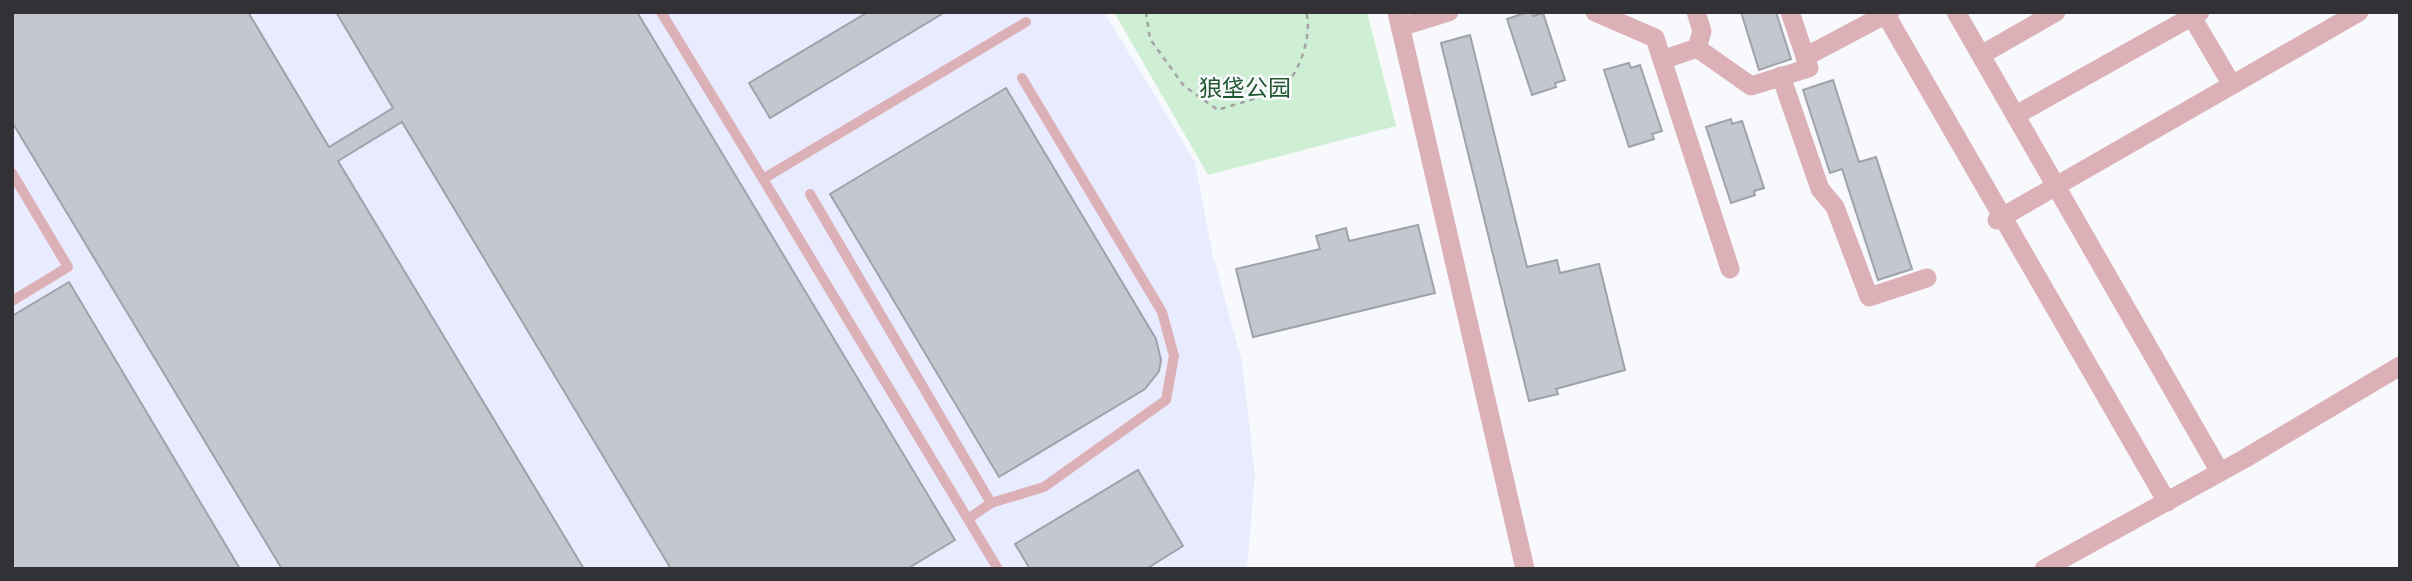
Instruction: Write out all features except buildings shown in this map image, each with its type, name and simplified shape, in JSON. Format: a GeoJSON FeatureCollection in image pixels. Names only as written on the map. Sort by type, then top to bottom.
{"type":"FeatureCollection","features":[{"type":"Feature","properties":{"kind":"street"},"geometry":{"type":"LineString","coordinates":[[1449,12],[1398,20],[1525,569]]}},
{"type":"Feature","properties":{"kind":"street"},"geometry":{"type":"LineString","coordinates":[[1595,12],[1655,38],[1730,269]]}},
{"type":"Feature","properties":{"kind":"street"},"geometry":{"type":"LineString","coordinates":[[1696,12],[1702,31],[1697,48]]}},
{"type":"Feature","properties":{"kind":"street"},"geometry":{"type":"LineString","coordinates":[[1697,48],[1751,86],[1809,68],[1790,12]]}},
{"type":"Feature","properties":{"kind":"street"},"geometry":{"type":"LineString","coordinates":[[1956,12],[2220,472]]}},
{"type":"Feature","properties":{"kind":"street"},"geometry":{"type":"LineString","coordinates":[[1981,55],[2056,12]]}},
{"type":"Feature","properties":{"kind":"street"},"geometry":{"type":"LineString","coordinates":[[1999,218],[2359,12]]}},
{"type":"Feature","properties":{"kind":"street"},"geometry":{"type":"LineString","coordinates":[[1805,57],[1888,13],[1999,218],[2167,502]]}},
{"type":"Feature","properties":{"kind":"street"},"geometry":{"type":"LineString","coordinates":[[2016,115],[2193,14],[2231,85]]}},
{"type":"Feature","properties":{"kind":"street"},"geometry":{"type":"LineString","coordinates":[[1662,60],[1697,48]]}},
{"type":"Feature","properties":{"kind":"street"},"geometry":{"type":"LineString","coordinates":[[1781,76],[1820,189],[1835,207],[1869,297],[1927,278]]}},
{"type":"Feature","properties":{"kind":"street"},"geometry":{"type":"LineString","coordinates":[[2044,569],[2220,472],[2400,366]]}},
{"type":"Feature","properties":{"kind":"lane"},"geometry":{"type":"LineString","coordinates":[[661,12],[998,569]]}},
{"type":"Feature","properties":{"kind":"lane"},"geometry":{"type":"LineString","coordinates":[[763,179],[1026,22]]}},
{"type":"Feature","properties":{"kind":"lane"},"geometry":{"type":"LineString","coordinates":[[968,519],[991,503],[1044,487],[1167,400],[1174,356],[1162,312],[1023,78]]}},
{"type":"Feature","properties":{"kind":"lane"},"geometry":{"type":"LineString","coordinates":[[12,173],[68,267],[12,301]]}},
{"type":"Feature","properties":{"kind":"lane"},"geometry":{"type":"LineString","coordinates":[[810,194],[991,503]]}},
{"type":"Feature","properties":{"kind":"path"},"geometry":{"type":"LineString","coordinates":[[1146,12],[1150,39],[1184,86],[1218,110],[1284,86],[1303,58],[1310,22],[1306,12]]}},
{"type":"Feature","properties":{"kind":"shaded area"},"geometry":{"type":"Polygon","coordinates":[[[12,12],[1104,12],[1195,162],[1212,252],[1242,362],[1255,475],[1247,569],[12,569],[12,12]]]}},
{"type":"Feature","properties":{"kind":"green space","name":"狼垡公园"},"geometry":{"type":"Polygon","coordinates":[[[1114,12],[1367,12],[1396,126],[1208,175],[1114,12]]]}}]}
